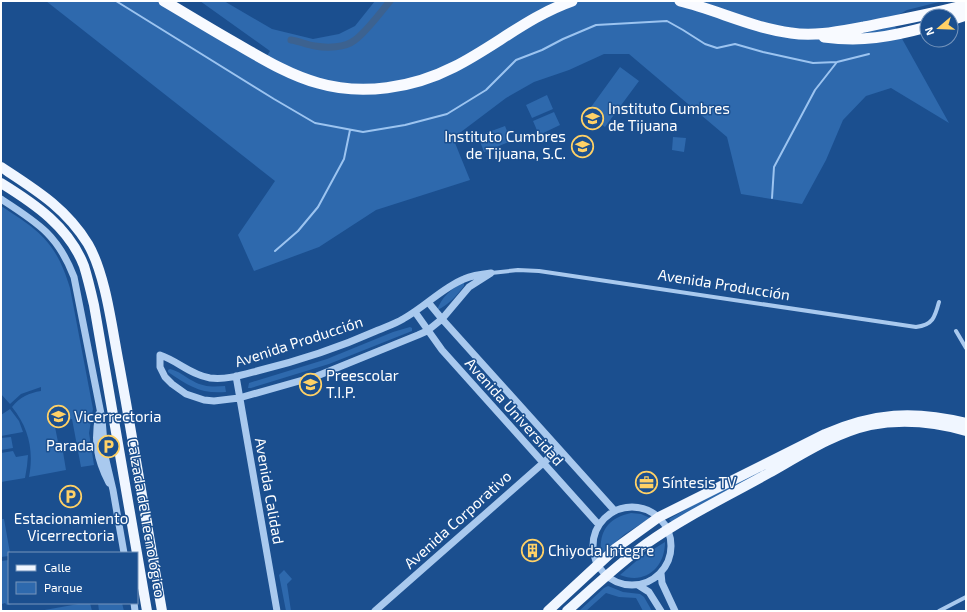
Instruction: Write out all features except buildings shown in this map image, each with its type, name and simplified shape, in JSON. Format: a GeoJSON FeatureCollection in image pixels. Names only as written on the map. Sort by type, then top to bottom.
{"type":"FeatureCollection","features":[{"type":"Feature","properties":{"kind":"highway"},"geometry":{"type":"LineString","coordinates":[[164,1],[271,64],[295,75],[319,84],[367,89],[391,88],[415,82],[453,68],[543,14],[572,1]]}},
{"type":"Feature","properties":{"kind":"highway"},"geometry":{"type":"LineString","coordinates":[[680,1],[773,30],[792,34],[840,39],[870,39],[919,29]]}},
{"type":"Feature","properties":{"kind":"highway"},"geometry":{"type":"LineString","coordinates":[[810,35],[835,32],[910,18],[966,5]]}},
{"type":"Feature","properties":{"kind":"main road","name":"Calzada del Tecnológico"},"geometry":{"type":"LineString","coordinates":[[1,167],[39,192],[61,209],[80,231],[95,258],[110,320],[135,452],[162,611]]}},
{"type":"Feature","properties":{"kind":"main road","name":"Calzada del Tecnológico"},"geometry":{"type":"LineString","coordinates":[[1,183],[32,203],[59,226],[76,250],[83,265],[94,305],[137,552]]}},
{"type":"Feature","properties":{"kind":"main road"},"geometry":{"type":"LineString","coordinates":[[548,611],[616,548],[659,517],[825,434],[846,425],[884,416],[923,415],[946,418],[966,423]]}},
{"type":"Feature","properties":{"kind":"main road"},"geometry":{"type":"LineString","coordinates":[[567,611],[606,575],[634,553],[668,530],[805,452],[839,435],[888,422],[939,424],[966,431]]}},
{"type":"Feature","properties":{"kind":"main road","name":"Calzada del Tecnológico"},"geometry":{"type":"LineString","coordinates":[[138,559],[147,611]]}},
{"type":"Feature","properties":{"kind":"street"},"geometry":{"type":"LineString","coordinates":[[1,199],[52,237],[65,256],[74,277],[100,408],[105,456],[113,490],[124,552]]}},
{"type":"Feature","properties":{"kind":"street","name":"Avenida Producción"},"geometry":{"type":"LineString","coordinates":[[491,273],[469,287],[442,319],[427,330],[404,342],[318,376],[240,398],[214,401],[204,400],[186,394],[165,377],[160,367],[160,355],[170,358],[202,376],[217,379],[278,366],[338,346],[402,320],[449,287],[465,278],[491,273],[518,270],[539,271],[916,326],[925,326],[932,321],[939,302]]}},
{"type":"Feature","properties":{"kind":"street","name":"Avenida Universidad"},"geometry":{"type":"LineString","coordinates":[[428,302],[615,511]]}},
{"type":"Feature","properties":{"kind":"street","name":"Avenida Universidad"},"geometry":{"type":"LineString","coordinates":[[415,312],[442,350],[599,525]]}},
{"type":"Feature","properties":{"kind":"street"},"geometry":{"type":"LineString","coordinates":[[956,331],[966,348]]}},
{"type":"Feature","properties":{"kind":"street","name":"Avenida Calidad"},"geometry":{"type":"LineString","coordinates":[[236,376],[277,611]]}},
{"type":"Feature","properties":{"kind":"street","name":"Avenida Corporativo"},"geometry":{"type":"LineString","coordinates":[[375,611],[559,449]]}},
{"type":"Feature","properties":{"kind":"street"},"geometry":{"type":"LineString","coordinates":[[633,507],[642,508],[659,517],[668,530],[671,552],[661,573],[650,581],[638,585],[621,584],[606,575],[598,565],[595,558],[593,545],[596,531],[603,519],[615,511],[633,507]]}},
{"type":"Feature","properties":{"kind":"street"},"geometry":{"type":"LineString","coordinates":[[661,573],[662,583],[675,611]]}},
{"type":"Feature","properties":{"kind":"street"},"geometry":{"type":"LineString","coordinates":[[638,585],[649,592],[661,611]]}},
{"type":"Feature","properties":{"kind":"street"},"geometry":{"type":"LineString","coordinates":[[939,611],[966,597]]}},
{"type":"Feature","properties":{"kind":"green space"},"geometry":{"type":"Polygon","coordinates":[[[46,1],[157,1],[262,64],[270,51],[200,1],[224,1],[272,29],[313,39],[339,34],[355,26],[375,1],[943,1],[907,10],[891,19],[949,123],[891,88],[866,96],[843,120],[826,160],[802,204],[741,194],[727,137],[629,54],[604,54],[569,70],[534,82],[506,98],[453,138],[470,180],[376,210],[319,247],[254,271],[238,235],[275,181],[46,1]]]}},
{"type":"Feature","properties":{"kind":"green space"},"geometry":{"type":"Polygon","coordinates":[[[620,67],[639,81],[605,127],[586,114],[620,67]]]}},
{"type":"Feature","properties":{"kind":"green space"},"geometry":{"type":"Polygon","coordinates":[[[547,95],[553,109],[532,118],[526,105],[547,95]]]}},
{"type":"Feature","properties":{"kind":"green space"},"geometry":{"type":"Polygon","coordinates":[[[554,112],[560,125],[539,135],[533,121],[554,112]]]}},
{"type":"Feature","properties":{"kind":"green space"},"geometry":{"type":"Polygon","coordinates":[[[505,126],[511,141],[484,152],[478,136],[505,126]]]}},
{"type":"Feature","properties":{"kind":"green space"},"geometry":{"type":"Polygon","coordinates":[[[673,137],[686,138],[684,152],[672,150],[673,137]]]}},
{"type":"Feature","properties":{"kind":"green space"},"geometry":{"type":"Polygon","coordinates":[[[1,206],[26,223],[45,239],[59,259],[65,272],[70,288],[93,409],[89,433],[94,465],[81,467],[72,419],[54,422],[60,452],[63,452],[66,470],[29,477],[31,458],[29,440],[23,423],[12,407],[25,396],[41,391],[41,387],[21,394],[10,404],[1,394],[1,206]]]}},
{"type":"Feature","properties":{"kind":"green space"},"geometry":{"type":"Polygon","coordinates":[[[464,283],[464,286],[455,297],[445,306],[437,310],[441,301],[447,294],[464,283]]]}},
{"type":"Feature","properties":{"kind":"green space"},"geometry":{"type":"Polygon","coordinates":[[[410,327],[412,328],[412,331],[329,364],[248,388],[249,383],[327,359],[393,332],[410,327]]]}},
{"type":"Feature","properties":{"kind":"green space"},"geometry":{"type":"Polygon","coordinates":[[[170,369],[197,383],[212,386],[225,386],[226,392],[209,392],[195,388],[168,372],[170,369]]]}},
{"type":"Feature","properties":{"kind":"green space"},"geometry":{"type":"Polygon","coordinates":[[[10,409],[19,421],[23,432],[1,436],[1,415],[10,409]]]}},
{"type":"Feature","properties":{"kind":"green space"},"geometry":{"type":"Polygon","coordinates":[[[11,437],[13,448],[1,450],[1,438],[11,437]]]}},
{"type":"Feature","properties":{"kind":"green space"},"geometry":{"type":"Polygon","coordinates":[[[803,450],[671,522],[669,519],[716,492],[803,450]]]}},
{"type":"Feature","properties":{"kind":"green space"},"geometry":{"type":"Polygon","coordinates":[[[13,451],[16,457],[28,455],[25,478],[1,482],[1,453],[13,451]]]}},
{"type":"Feature","properties":{"kind":"green space"},"geometry":{"type":"Polygon","coordinates":[[[631,513],[641,514],[650,518],[625,534],[601,554],[602,539],[607,527],[616,518],[631,513]]]}},
{"type":"Feature","properties":{"kind":"green space"},"geometry":{"type":"Polygon","coordinates":[[[1,519],[4,519],[10,552],[8,552],[8,556],[1,557],[1,519]]]}},
{"type":"Feature","properties":{"kind":"green space"},"geometry":{"type":"Polygon","coordinates":[[[665,542],[661,560],[652,572],[638,578],[629,578],[620,575],[641,557],[665,542]]]}},
{"type":"Feature","properties":{"kind":"green space"},"geometry":{"type":"Polygon","coordinates":[[[8,560],[8,604],[12,604],[7,605],[5,603],[2,604],[3,611],[1,611],[1,561],[8,560]]]}},
{"type":"Feature","properties":{"kind":"green space"},"geometry":{"type":"Polygon","coordinates":[[[284,570],[292,579],[287,584],[291,611],[286,611],[279,575],[284,570]]]}},
{"type":"Feature","properties":{"kind":"green space"},"geometry":{"type":"Polygon","coordinates":[[[608,586],[623,592],[640,594],[644,597],[652,611],[643,611],[636,598],[619,597],[606,593],[586,611],[579,611],[608,586]]]}},
{"type":"Feature","properties":{"kind":"green space"},"geometry":{"type":"Polygon","coordinates":[[[78,604],[90,604],[92,611],[39,611],[78,604]]]}},
{"type":"Feature","properties":{"kind":"green space"},"geometry":{"type":"Polygon","coordinates":[[[98,604],[122,604],[124,611],[99,611],[98,604]]]}},
{"type":"Feature","properties":{"kind":"waterway"},"geometry":{"type":"LineString","coordinates":[[116,1],[315,123],[363,132],[405,125],[447,114],[486,90],[516,60],[542,50],[596,25],[667,21],[705,44],[717,48],[735,44],[813,63],[837,62],[869,54]]}},
{"type":"Feature","properties":{"kind":"waterway"},"geometry":{"type":"LineString","coordinates":[[291,40],[320,47],[336,47],[346,45],[351,43],[364,32],[390,1]]}},
{"type":"Feature","properties":{"kind":"waterway"},"geometry":{"type":"LineString","coordinates":[[772,198],[774,167],[815,90],[837,62]]}},
{"type":"Feature","properties":{"kind":"waterway"},"geometry":{"type":"LineString","coordinates":[[275,251],[298,231],[318,207],[344,159],[350,130]]}},
{"type":"Feature","properties":{"kind":"place","name":"Instituto Cumbres de Tijuana"},"geometry":{"type":"Point","coordinates":[592,118]}},
{"type":"Feature","properties":{"kind":"place","name":"Instituto Cumbres de Tijuana, S.C."},"geometry":{"type":"Point","coordinates":[582,146]}},
{"type":"Feature","properties":{"kind":"place","name":"Preescolar T.I.P."},"geometry":{"type":"Point","coordinates":[311,385]}},
{"type":"Feature","properties":{"kind":"place","name":"Vicerrectoria"},"geometry":{"type":"Point","coordinates":[58,417]}},
{"type":"Feature","properties":{"kind":"place","name":"Parada"},"geometry":{"type":"Point","coordinates":[109,446]}},
{"type":"Feature","properties":{"kind":"place","name":"Síntesis TV"},"geometry":{"type":"Point","coordinates":[647,483]}},
{"type":"Feature","properties":{"kind":"place","name":"Estacionamiento Vicerrectoria"},"geometry":{"type":"Point","coordinates":[71,496]}},
{"type":"Feature","properties":{"kind":"place","name":"Chiyoda Integre"},"geometry":{"type":"Point","coordinates":[532,551]}}]}
